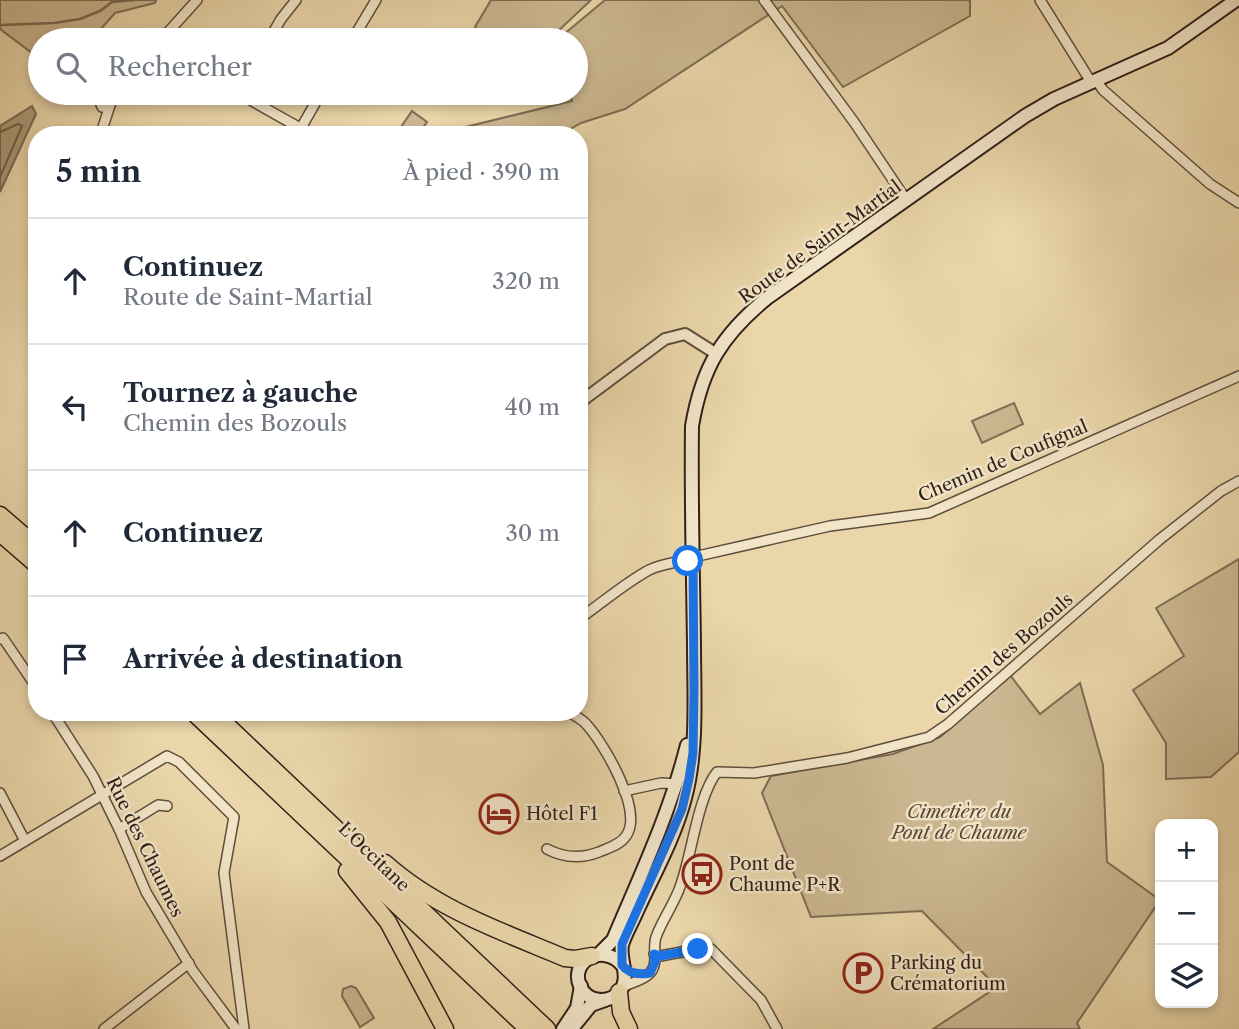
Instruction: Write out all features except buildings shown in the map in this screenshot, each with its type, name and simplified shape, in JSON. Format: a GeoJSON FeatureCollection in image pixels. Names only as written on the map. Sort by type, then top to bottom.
{"type":"FeatureCollection","features":[{"type":"Feature","properties":{"kind":"highway"},"geometry":{"type":"LineString","coordinates":[[0,515],[28,539]]}},
{"type":"Feature","properties":{"kind":"highway"},"geometry":{"type":"LineString","coordinates":[[0,533],[28,557]]}},
{"type":"Feature","properties":{"kind":"highway","name":"L'Occitane"},"geometry":{"type":"LineString","coordinates":[[203,721],[313,816],[538,1027]]}},
{"type":"Feature","properties":{"kind":"highway","name":"L'Occitane"},"geometry":{"type":"LineString","coordinates":[[222,721],[313,816]]}},
{"type":"Feature","properties":{"kind":"highway"},"geometry":{"type":"LineString","coordinates":[[313,816],[355,837],[391,869],[450,908],[565,958],[596,955]]}},
{"type":"Feature","properties":{"kind":"highway"},"geometry":{"type":"LineString","coordinates":[[313,816],[329,852],[365,890],[388,922],[445,1029]]}},
{"type":"Feature","properties":{"kind":"highway"},"geometry":{"type":"LineString","coordinates":[[616,993],[629,1029]]}},
{"type":"Feature","properties":{"kind":"main road","name":"Route de Saint-Martial"},"geometry":{"type":"LineString","coordinates":[[622,967],[622,944],[665,850],[686,796],[693,753],[692,426],[697,395],[715,353],[730,332],[767,298],[1025,116],[1054,99],[1168,48],[1228,3]]}},
{"type":"Feature","properties":{"kind":"main road","name":"Route de Saint-Martial"},"geometry":{"type":"LineString","coordinates":[[596,955],[613,940],[671,804],[693,720]]}},
{"type":"Feature","properties":{"kind":"main road"},"geometry":{"type":"LineString","coordinates":[[665,850],[681,794],[677,784]]}},
{"type":"Feature","properties":{"kind":"main road"},"geometry":{"type":"LineString","coordinates":[[572,1029],[592,1005],[616,993],[625,975],[612,956],[596,955],[582,965],[579,979],[581,986],[591,997],[616,993]]}},
{"type":"Feature","properties":{"kind":"main road"},"geometry":{"type":"LineString","coordinates":[[563,1029],[576,1008],[581,986]]}},
{"type":"Feature","properties":{"kind":"street"},"geometry":{"type":"LineString","coordinates":[[172,28],[197,0]]}},
{"type":"Feature","properties":{"kind":"street"},"geometry":{"type":"LineString","coordinates":[[276,28],[296,0]]}},
{"type":"Feature","properties":{"kind":"street"},"geometry":{"type":"LineString","coordinates":[[359,28],[376,0]]}},
{"type":"Feature","properties":{"kind":"street"},"geometry":{"type":"LineString","coordinates":[[764,0],[907,201]]}},
{"type":"Feature","properties":{"kind":"street"},"geometry":{"type":"LineString","coordinates":[[1040,0],[1093,81],[1210,184],[1239,203]]}},
{"type":"Feature","properties":{"kind":"street"},"geometry":{"type":"LineString","coordinates":[[101,105],[109,107],[103,126]]}},
{"type":"Feature","properties":{"kind":"street"},"geometry":{"type":"LineString","coordinates":[[258,105],[290,126]]}},
{"type":"Feature","properties":{"kind":"street"},"geometry":{"type":"LineString","coordinates":[[301,126],[314,105]]}},
{"type":"Feature","properties":{"kind":"street"},"geometry":{"type":"LineString","coordinates":[[588,396],[665,339],[685,334],[715,353]]}},
{"type":"Feature","properties":{"kind":"street","name":"Chemin de Coufignal"},"geometry":{"type":"LineString","coordinates":[[588,613],[649,570],[670,562],[693,559],[830,526],[929,513],[1239,376]]}},
{"type":"Feature","properties":{"kind":"street","name":"Chemin des Bozouls"},"geometry":{"type":"LineString","coordinates":[[650,973],[655,962],[657,935],[681,885],[705,797],[717,772],[754,773],[847,758],[929,737],[948,724],[1159,540],[1239,481]]}},
{"type":"Feature","properties":{"kind":"street"},"geometry":{"type":"LineString","coordinates":[[2,638],[28,675]]}},
{"type":"Feature","properties":{"kind":"street","name":"Rue des Chaumes"},"geometry":{"type":"LineString","coordinates":[[58,721],[93,776],[146,892],[189,963],[236,1029]]}},
{"type":"Feature","properties":{"kind":"street"},"geometry":{"type":"LineString","coordinates":[[547,849],[558,855],[586,858],[620,843],[628,834],[631,822],[617,769],[602,744],[582,721]]}},
{"type":"Feature","properties":{"kind":"street"},"geometry":{"type":"LineString","coordinates":[[0,856],[167,756],[179,762],[234,817],[224,873],[244,1029]]}},
{"type":"Feature","properties":{"kind":"street"},"geometry":{"type":"LineString","coordinates":[[624,791],[661,783],[677,784]]}},
{"type":"Feature","properties":{"kind":"street"},"geometry":{"type":"LineString","coordinates":[[652,787],[667,793],[671,804]]}},
{"type":"Feature","properties":{"kind":"street"},"geometry":{"type":"LineString","coordinates":[[0,793],[24,841]]}},
{"type":"Feature","properties":{"kind":"street"},"geometry":{"type":"LineString","coordinates":[[119,829],[158,805],[167,806]]}},
{"type":"Feature","properties":{"kind":"street"},"geometry":{"type":"LineString","coordinates":[[654,954],[660,956],[698,949],[711,950],[761,1000],[777,1029]]}},
{"type":"Feature","properties":{"kind":"street"},"geometry":{"type":"LineString","coordinates":[[104,1029],[189,963]]}},
{"type":"Feature","properties":{"kind":"street"},"geometry":{"type":"LineString","coordinates":[[622,967],[639,975],[650,973]]}},
{"type":"Feature","properties":{"kind":"street"},"geometry":{"type":"LineString","coordinates":[[616,993],[650,973]]}},
{"type":"Feature","properties":{"kind":"green space"},"geometry":{"type":"Polygon","coordinates":[[[0,0],[156,0],[155,3],[115,13],[102,28],[28,28],[28,50],[0,29],[0,0]]]}},
{"type":"Feature","properties":{"kind":"green space"},"geometry":{"type":"Polygon","coordinates":[[[491,0],[591,0],[561,28],[475,27],[491,0]]]}},
{"type":"Feature","properties":{"kind":"green space"},"geometry":{"type":"Polygon","coordinates":[[[605,0],[970,0],[970,16],[843,87],[782,6],[625,109],[576,126],[470,126],[556,105],[588,105],[588,28],[571,28],[605,0]]]}},
{"type":"Feature","properties":{"kind":"green space"},"geometry":{"type":"Polygon","coordinates":[[[412,111],[427,122],[424,126],[402,126],[412,111]]]}},
{"type":"Feature","properties":{"kind":"green space"},"geometry":{"type":"Polygon","coordinates":[[[1014,403],[1023,424],[982,443],[972,421],[1014,403]]]}},
{"type":"Feature","properties":{"kind":"green space"},"geometry":{"type":"Polygon","coordinates":[[[1239,559],[1239,752],[1211,777],[1166,779],[1166,743],[1133,690],[1184,656],[1156,608],[1239,559]]]}},
{"type":"Feature","properties":{"kind":"green space","name":"Cimetière du Pont de Chaume"},"geometry":{"type":"Polygon","coordinates":[[[1010,675],[1040,714],[1080,683],[1103,765],[1107,862],[1155,896],[1155,907],[1077,1023],[1080,1029],[933,1029],[997,987],[922,911],[811,917],[762,793],[771,776],[893,754],[940,737],[1010,675]]]}},
{"type":"Feature","properties":{"kind":"green space"},"geometry":{"type":"Polygon","coordinates":[[[351,986],[356,988],[374,1018],[360,1027],[342,996],[343,989],[351,986]]]}},
{"type":"Feature","properties":{"kind":"water"},"geometry":{"type":"Polygon","coordinates":[[[32,106],[36,114],[28,126],[0,192],[0,126],[32,106]]]}},
{"type":"Feature","properties":{"kind":"waterway"},"geometry":{"type":"LineString","coordinates":[[0,25],[80,19],[100,11],[112,2],[134,0]]}},
{"type":"Feature","properties":{"kind":"place","name":"Hôtel F1"},"geometry":{"type":"Point","coordinates":[499,814]}},
{"type":"Feature","properties":{"kind":"place","name":"Pont de Chaume P+R"},"geometry":{"type":"Point","coordinates":[702,874]}},
{"type":"Feature","properties":{"kind":"place","name":"Parking du Crématorium"},"geometry":{"type":"Point","coordinates":[863,973]}},
{"type":"Feature","properties":{"kind":"route"},"geometry":{"type":"LineString","coordinates":[[688,561],[693,559],[694,692],[693,753],[689,779],[682,809],[622,944],[622,965],[632,973],[650,973],[655,962],[654,954],[660,956],[698,949]]}}]}
